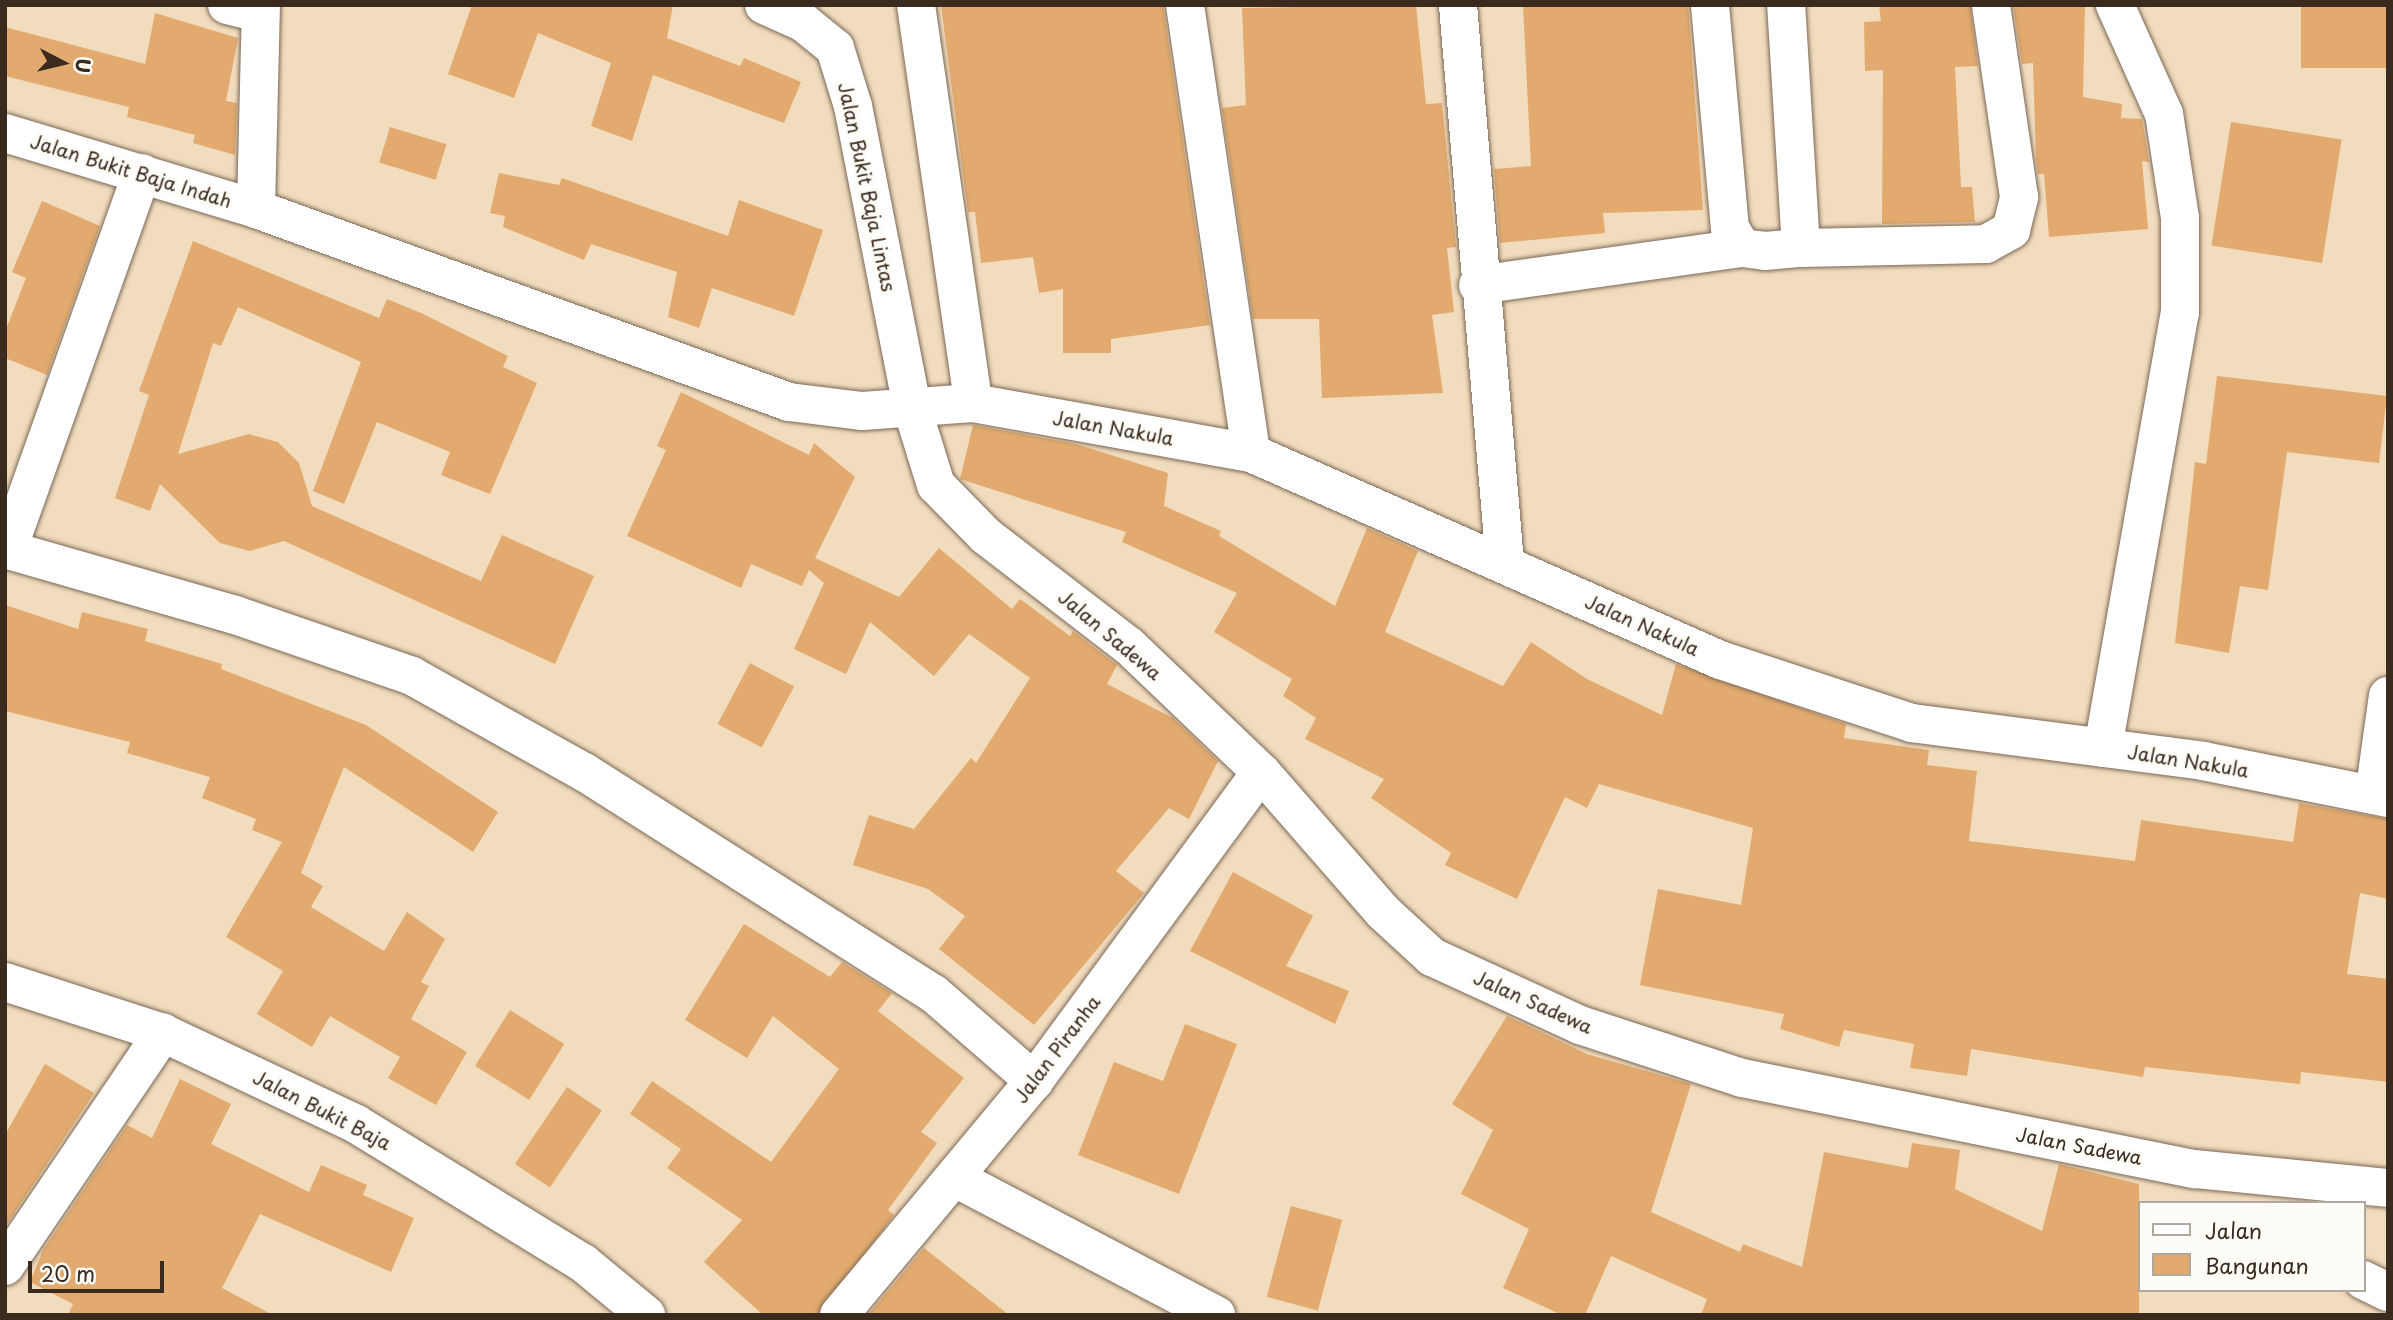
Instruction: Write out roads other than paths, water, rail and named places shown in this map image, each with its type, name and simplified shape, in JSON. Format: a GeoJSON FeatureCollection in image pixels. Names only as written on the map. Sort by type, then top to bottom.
{"type":"FeatureCollection","features":[{"type":"Feature","properties":{"kind":"street","name":"Jalan Bukit Baja Lintas"},"geometry":{"type":"LineString","coordinates":[[764,5],[804,23],[835,48],[853,106],[912,408]]}},
{"type":"Feature","properties":{"kind":"street"},"geometry":{"type":"LineString","coordinates":[[916,5],[973,403]]}},
{"type":"Feature","properties":{"kind":"street"},"geometry":{"type":"LineString","coordinates":[[1185,5],[1251,453]]}},
{"type":"Feature","properties":{"kind":"street"},"geometry":{"type":"LineString","coordinates":[[1458,5],[1479,285],[1506,564]]}},
{"type":"Feature","properties":{"kind":"street"},"geometry":{"type":"LineString","coordinates":[[1710,5],[1730,228],[1742,248]]}},
{"type":"Feature","properties":{"kind":"street"},"geometry":{"type":"LineString","coordinates":[[1786,5],[1801,248]]}},
{"type":"Feature","properties":{"kind":"street"},"geometry":{"type":"LineString","coordinates":[[1479,285],[1742,248],[1986,244],[2011,230],[2018,197],[1991,5]]}},
{"type":"Feature","properties":{"kind":"street"},"geometry":{"type":"LineString","coordinates":[[2103,748],[2180,313],[2180,218],[2164,114],[2115,5]]}},
{"type":"Feature","properties":{"kind":"street"},"geometry":{"type":"LineString","coordinates":[[249,8],[256,209]]}},
{"type":"Feature","properties":{"kind":"street","name":"Jalan Bukit Baja Indah"},"geometry":{"type":"LineString","coordinates":[[5,132],[256,209],[789,402],[862,411],[912,408]]}},
{"type":"Feature","properties":{"kind":"street"},"geometry":{"type":"LineString","coordinates":[[142,173],[7,549],[235,615],[412,676],[584,772],[934,994],[1034,1081]]}},
{"type":"Feature","properties":{"kind":"street","name":"Jalan Nakula"},"geometry":{"type":"LineString","coordinates":[[912,408],[973,403],[1251,453],[1720,660],[1912,723],[2203,761],[2381,797]]}},
{"type":"Feature","properties":{"kind":"street","name":"Jalan Sadewa"},"geometry":{"type":"LineString","coordinates":[[912,408],[936,485],[958,511],[1129,646],[1261,772],[1383,912],[1432,957],[1580,1025],[1742,1078],[2195,1169],[2388,1188]]}},
{"type":"Feature","properties":{"kind":"street"},"geometry":{"type":"LineString","coordinates":[[2381,797],[2388,696]]}},
{"type":"Feature","properties":{"kind":"street","name":"Jalan Piranha"},"geometry":{"type":"LineString","coordinates":[[839,1315],[957,1179],[1034,1081],[1261,772]]}},
{"type":"Feature","properties":{"kind":"street","name":"Jalan Bukit Baja"},"geometry":{"type":"LineString","coordinates":[[5,982],[163,1033],[356,1124],[583,1263],[646,1315]]}},
{"type":"Feature","properties":{"kind":"street"},"geometry":{"type":"LineString","coordinates":[[5,1266],[163,1033]]}},
{"type":"Feature","properties":{"kind":"street"},"geometry":{"type":"LineString","coordinates":[[2195,1169],[2235,1201]]}},
{"type":"Feature","properties":{"kind":"street"},"geometry":{"type":"LineString","coordinates":[[957,1179],[1216,1315]]}},
{"type":"Feature","properties":{"kind":"street"},"geometry":{"type":"LineString","coordinates":[[2365,1281],[2388,1292]]}}]}
